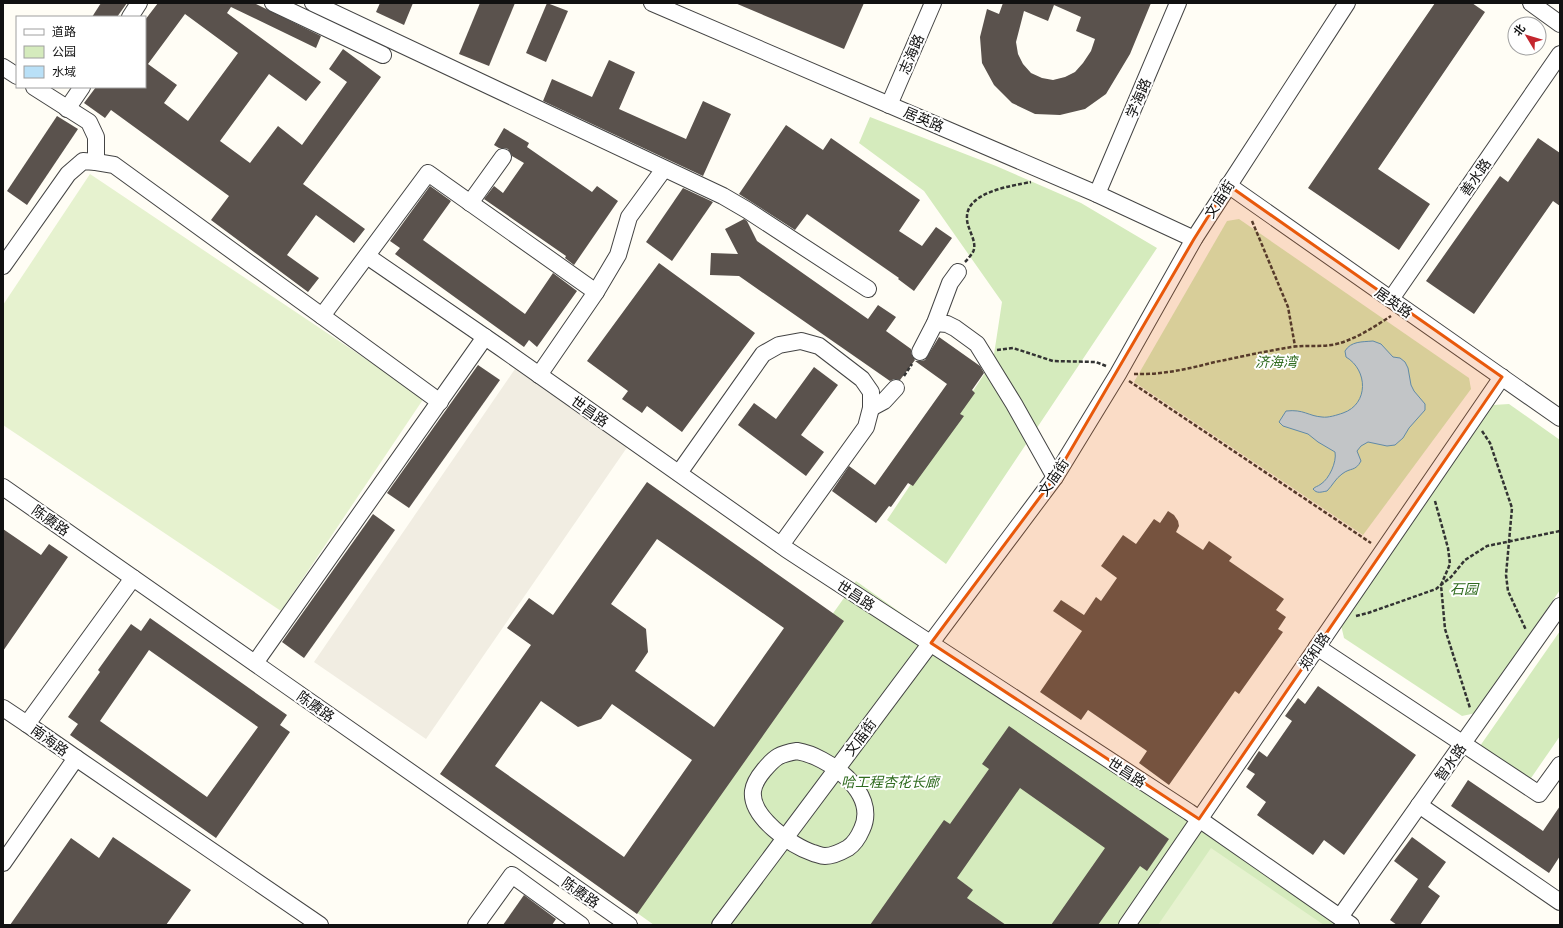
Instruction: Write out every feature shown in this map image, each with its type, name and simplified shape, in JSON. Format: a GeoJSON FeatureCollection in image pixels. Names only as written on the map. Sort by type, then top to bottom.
{"type":"FeatureCollection","features":[{"type":"Feature","properties":{"kind":"street"},"geometry":{"type":"LineString","coordinates":[[131,16],[139,3]]}},
{"type":"Feature","properties":{"kind":"street"},"geometry":{"type":"LineString","coordinates":[[273,3],[383,55]]}},
{"type":"Feature","properties":{"kind":"street"},"geometry":{"type":"LineString","coordinates":[[313,3],[723,196],[747,210],[868,290]]}},
{"type":"Feature","properties":{"kind":"street","name":"居英路"},"geometry":{"type":"LineString","coordinates":[[652,3],[1058,177],[1194,239]]}},
{"type":"Feature","properties":{"kind":"street","name":"志海路"},"geometry":{"type":"LineString","coordinates":[[889,104],[933,3]]}},
{"type":"Feature","properties":{"kind":"street","name":"学海路"},"geometry":{"type":"LineString","coordinates":[[1097,194],[1178,3]]}},
{"type":"Feature","properties":{"kind":"street","name":"文庙街"},"geometry":{"type":"LineString","coordinates":[[720,925],[1054,477],[1118,374],[1194,239],[1347,3]]}},
{"type":"Feature","properties":{"kind":"street"},"geometry":{"type":"LineString","coordinates":[[1531,3],[1560,24]]}},
{"type":"Feature","properties":{"kind":"street","name":"善水路"},"geometry":{"type":"LineString","coordinates":[[1397,304],[1560,54]]}},
{"type":"Feature","properties":{"kind":"street"},"geometry":{"type":"LineString","coordinates":[[3,67],[16,75]]}},
{"type":"Feature","properties":{"kind":"street"},"geometry":{"type":"LineString","coordinates":[[36,88],[89,122],[96,137],[96,162]]}},
{"type":"Feature","properties":{"kind":"street"},"geometry":{"type":"LineString","coordinates":[[68,109],[81,88]]}},
{"type":"Feature","properties":{"kind":"street"},"geometry":{"type":"LineString","coordinates":[[470,203],[503,157]]}},
{"type":"Feature","properties":{"kind":"street"},"geometry":{"type":"LineString","coordinates":[[3,266],[68,174],[83,161],[114,166],[440,402]]}},
{"type":"Feature","properties":{"kind":"street"},"geometry":{"type":"LineString","coordinates":[[539,375],[596,292],[618,255],[629,217],[664,169]]}},
{"type":"Feature","properties":{"kind":"street"},"geometry":{"type":"LineString","coordinates":[[322,316],[428,173],[596,292]]}},
{"type":"Feature","properties":{"kind":"street","name":"居英路"},"geometry":{"type":"LineString","coordinates":[[1228,185],[1560,418]]}},
{"type":"Feature","properties":{"kind":"street","name":"世昌路"},"geometry":{"type":"LineString","coordinates":[[367,256],[781,545],[1198,819],[1345,921]]}},
{"type":"Feature","properties":{"kind":"street"},"geometry":{"type":"LineString","coordinates":[[920,352],[935,323],[950,283],[958,272]]}},
{"type":"Feature","properties":{"kind":"street"},"geometry":{"type":"LineString","coordinates":[[935,323],[947,324],[956,328],[977,344],[984,353],[1054,477]]}},
{"type":"Feature","properties":{"kind":"street"},"geometry":{"type":"LineString","coordinates":[[255,663],[485,337]]}},
{"type":"Feature","properties":{"kind":"street"},"geometry":{"type":"LineString","coordinates":[[678,473],[764,354],[779,345],[801,341],[819,346],[862,379],[870,392],[871,408],[866,427],[781,545]]}},
{"type":"Feature","properties":{"kind":"street","name":"郑和路"},"geometry":{"type":"LineString","coordinates":[[1127,925],[1198,819],[1502,377]]}},
{"type":"Feature","properties":{"kind":"street"},"geometry":{"type":"LineString","coordinates":[[871,408],[884,401],[896,388]]}},
{"type":"Feature","properties":{"kind":"street","name":"陈赓路"},"geometry":{"type":"LineString","coordinates":[[3,487],[629,925]]}},
{"type":"Feature","properties":{"kind":"street","name":"南海路"},"geometry":{"type":"LineString","coordinates":[[3,863],[76,758],[27,724],[133,578]]}},
{"type":"Feature","properties":{"kind":"street","name":"智水路"},"geometry":{"type":"LineString","coordinates":[[1345,921],[1419,805],[1560,606]]}},
{"type":"Feature","properties":{"kind":"street"},"geometry":{"type":"LineString","coordinates":[[1317,647],[1540,794],[1560,765]]}},
{"type":"Feature","properties":{"kind":"street"},"geometry":{"type":"LineString","coordinates":[[3,708],[27,724]]}},
{"type":"Feature","properties":{"kind":"street"},"geometry":{"type":"LineString","coordinates":[[797,751],[808,753],[836,770],[853,782],[861,796],[866,811],[865,824],[859,836],[849,847],[836,853],[824,856],[802,849],[773,828],[754,804],[753,791],[756,779],[775,757],[784,753],[797,751]]}},
{"type":"Feature","properties":{"kind":"street"},"geometry":{"type":"LineString","coordinates":[[76,758],[320,925]]}},
{"type":"Feature","properties":{"kind":"street"},"geometry":{"type":"LineString","coordinates":[[1419,805],[1560,902]]}},
{"type":"Feature","properties":{"kind":"street"},"geometry":{"type":"LineString","coordinates":[[476,925],[512,875],[580,925]]}},
{"type":"Feature","properties":{"kind":"path"},"geometry":{"type":"LineString","coordinates":[[958,272],[974,251],[974,245],[967,220],[968,212],[972,204],[981,196],[993,191],[1058,177]]}},
{"type":"Feature","properties":{"kind":"path"},"geometry":{"type":"LineString","coordinates":[[1250,215],[1288,307],[1295,346]]}},
{"type":"Feature","properties":{"kind":"path"},"geometry":{"type":"LineString","coordinates":[[1118,374],[1153,375],[1295,346],[1325,347],[1346,342],[1373,327],[1397,304]]}},
{"type":"Feature","properties":{"kind":"path"},"geometry":{"type":"LineString","coordinates":[[984,353],[990,350],[1013,348],[1031,355],[1060,362],[1096,362],[1106,366],[1383,551]]}},
{"type":"Feature","properties":{"kind":"path"},"geometry":{"type":"LineString","coordinates":[[896,388],[920,352]]}},
{"type":"Feature","properties":{"kind":"path"},"geometry":{"type":"LineString","coordinates":[[1471,422],[1482,432],[1490,443],[1512,508],[1506,575],[1508,591],[1533,645]]}},
{"type":"Feature","properties":{"kind":"path"},"geometry":{"type":"LineString","coordinates":[[1430,483],[1448,548],[1450,564],[1441,585],[1445,629],[1475,726]]}},
{"type":"Feature","properties":{"kind":"path"},"geometry":{"type":"LineString","coordinates":[[1339,614],[1354,616],[1368,613],[1436,589],[1451,577],[1465,560],[1487,546],[1560,531]]}},
{"type":"Feature","properties":{"kind":"highlighted area"},"geometry":{"type":"Polygon","coordinates":[[[1228,185],[1502,377],[1199,819],[931,643],[1055,477],[1194,239],[1228,185]]]}},
{"type":"Feature","properties":{"kind":"green space"},"geometry":{"type":"Polygon","coordinates":[[[870,117],[996,166],[1081,203],[1157,248],[946,564],[887,520],[993,361],[1002,302],[924,191],[859,143],[870,117]]]}},
{"type":"Feature","properties":{"kind":"green space"},"geometry":{"type":"Polygon","coordinates":[[[90,174],[424,398],[281,611],[3,425],[3,305],[90,174]]]}},
{"type":"Feature","properties":{"kind":"green space","name":"济海湾"},"geometry":{"type":"Polygon","coordinates":[[[1239,219],[1469,378],[1471,389],[1363,535],[1134,382],[1227,221],[1239,219]]]}},
{"type":"Feature","properties":{"kind":"green space","name":"石园"},"geometry":{"type":"Polygon","coordinates":[[[1509,404],[1560,440],[1560,590],[1476,713],[1462,716],[1344,638],[1341,625],[1493,405],[1509,404]]]}},
{"type":"Feature","properties":{"kind":"green space","name":"哈工程杏花长廊"},"geometry":{"type":"Polygon","coordinates":[[[856,581],[1340,925],[654,925],[626,905],[856,581]]]}},
{"type":"Feature","properties":{"kind":"green space"},"geometry":{"type":"Polygon","coordinates":[[[1560,631],[1560,736],[1529,781],[1480,746],[1560,631]]]}},
{"type":"Feature","properties":{"kind":"green space"},"geometry":{"type":"Polygon","coordinates":[[[1211,848],[1324,925],[1158,925],[1211,848]]]}},
{"type":"Feature","properties":{"kind":"shaded area"},"geometry":{"type":"Polygon","coordinates":[[[515,369],[628,446],[426,739],[314,662],[515,369]]]}},
{"type":"Feature","properties":{"kind":"water"},"geometry":{"type":"Polygon","coordinates":[[[1373,341],[1381,344],[1393,357],[1400,358],[1405,362],[1408,368],[1411,385],[1425,404],[1425,410],[1409,428],[1403,438],[1395,445],[1387,446],[1368,442],[1361,446],[1357,451],[1361,461],[1357,467],[1340,476],[1327,491],[1316,492],[1313,489],[1324,482],[1332,470],[1335,461],[1335,452],[1308,434],[1283,426],[1279,422],[1286,411],[1297,411],[1324,417],[1341,414],[1351,409],[1358,402],[1361,395],[1362,378],[1353,363],[1346,357],[1345,351],[1350,345],[1373,341]]]}},
{"type":"Feature","properties":{"kind":"building"},"geometry":{"type":"Polygon","coordinates":[[[101,3],[127,3],[118,16],[93,16],[101,3]]]}},
{"type":"Feature","properties":{"kind":"building"},"geometry":{"type":"Polygon","coordinates":[[[158,3],[254,3],[321,36],[316,48],[231,7],[227,13],[321,82],[306,101],[269,74],[220,141],[250,163],[278,126],[302,145],[347,82],[329,69],[343,49],[381,77],[303,184],[365,229],[354,243],[316,215],[287,255],[319,278],[308,292],[211,220],[229,196],[111,110],[105,118],[84,103],[95,88],[146,88],[146,19],[158,3]],[[185,14],[148,64],[177,85],[164,103],[188,121],[238,53],[185,14]]]}},
{"type":"Feature","properties":{"kind":"building"},"geometry":{"type":"Polygon","coordinates":[[[380,3],[413,3],[404,25],[376,12],[380,3]]]}},
{"type":"Feature","properties":{"kind":"building"},"geometry":{"type":"Polygon","coordinates":[[[480,3],[515,3],[489,66],[459,54],[480,3]]]}},
{"type":"Feature","properties":{"kind":"building"},"geometry":{"type":"Polygon","coordinates":[[[547,3],[568,11],[546,62],[526,53],[547,3]]]}},
{"type":"Feature","properties":{"kind":"building"},"geometry":{"type":"Polygon","coordinates":[[[735,3],[864,3],[844,49],[735,3]]]}},
{"type":"Feature","properties":{"kind":"building"},"geometry":{"type":"Polygon","coordinates":[[[1003,3],[1151,3],[1130,54],[1106,94],[1085,109],[1060,115],[1035,114],[1012,103],[994,85],[982,63],[980,37],[987,9],[999,14],[1003,3]],[[1054,5],[1048,21],[1024,11],[1016,42],[1018,54],[1023,64],[1031,73],[1042,78],[1053,80],[1065,77],[1075,72],[1091,51],[1095,39],[1076,31],[1081,17],[1054,5]]]}},
{"type":"Feature","properties":{"kind":"building"},"geometry":{"type":"Polygon","coordinates":[[[1435,3],[1472,3],[1485,12],[1378,169],[1430,204],[1399,250],[1308,188],[1435,3]]]}},
{"type":"Feature","properties":{"kind":"building"},"geometry":{"type":"Polygon","coordinates":[[[609,60],[635,72],[619,109],[686,139],[703,101],[731,114],[703,176],[543,101],[552,79],[592,97],[609,60]]]}},
{"type":"Feature","properties":{"kind":"building"},"geometry":{"type":"Polygon","coordinates":[[[57,116],[78,129],[27,205],[7,191],[57,116]]]}},
{"type":"Feature","properties":{"kind":"building"},"geometry":{"type":"Polygon","coordinates":[[[786,125],[823,150],[831,138],[920,200],[899,231],[922,246],[936,227],[952,238],[914,291],[898,279],[899,278],[807,214],[795,230],[739,194],[786,125]]]}},
{"type":"Feature","properties":{"kind":"building"},"geometry":{"type":"Polygon","coordinates":[[[504,128],[529,143],[527,147],[592,192],[597,186],[618,201],[574,265],[565,258],[566,256],[484,199],[494,186],[503,193],[524,163],[512,156],[508,149],[499,148],[494,145],[504,128]]]}},
{"type":"Feature","properties":{"kind":"building"},"geometry":{"type":"Polygon","coordinates":[[[1538,138],[1560,153],[1560,206],[1553,201],[1474,314],[1426,281],[1500,176],[1508,182],[1538,138]]]}},
{"type":"Feature","properties":{"kind":"building"},"geometry":{"type":"Polygon","coordinates":[[[430,186],[451,201],[423,240],[525,314],[553,273],[577,291],[537,347],[529,340],[524,347],[395,254],[400,248],[390,241],[430,186]]]}},
{"type":"Feature","properties":{"kind":"building"},"geometry":{"type":"Polygon","coordinates":[[[683,188],[713,202],[672,261],[646,242],[683,188]]]}},
{"type":"Feature","properties":{"kind":"building"},"geometry":{"type":"Polygon","coordinates":[[[744,219],[747,221],[757,241],[868,319],[878,305],[896,317],[886,331],[911,349],[911,353],[915,360],[900,380],[894,379],[890,381],[739,276],[710,275],[711,253],[738,254],[725,229],[744,219]]]}},
{"type":"Feature","properties":{"kind":"building"},"geometry":{"type":"Polygon","coordinates":[[[659,263],[755,333],[682,432],[647,406],[642,413],[622,399],[628,391],[587,361],[659,263]]]}},
{"type":"Feature","properties":{"kind":"building"},"geometry":{"type":"Polygon","coordinates":[[[939,337],[980,366],[984,373],[972,390],[975,393],[960,414],[964,416],[913,486],[908,483],[891,507],[889,506],[876,523],[832,491],[849,466],[875,485],[947,384],[915,361],[925,360],[939,337]]]}},
{"type":"Feature","properties":{"kind":"building"},"geometry":{"type":"Polygon","coordinates":[[[478,365],[500,380],[409,508],[387,493],[478,365]]]}},
{"type":"Feature","properties":{"kind":"building"},"geometry":{"type":"Polygon","coordinates":[[[814,367],[838,385],[801,435],[824,452],[806,476],[738,425],[754,403],[776,419],[814,367]]]}},
{"type":"Feature","properties":{"kind":"building"},"geometry":{"type":"Polygon","coordinates":[[[647,482],[844,621],[637,914],[440,774],[531,645],[507,628],[529,598],[553,615],[647,482]],[[657,539],[611,604],[646,629],[648,652],[635,671],[714,727],[784,628],[657,539]],[[541,701],[495,766],[624,857],[692,760],[612,704],[601,719],[578,727],[541,701]]]}},
{"type":"Feature","properties":{"kind":"building"},"geometry":{"type":"Polygon","coordinates":[[[1168,511],[1174,515],[1178,521],[1179,526],[1176,532],[1203,550],[1209,541],[1232,557],[1229,561],[1284,599],[1276,610],[1286,617],[1278,629],[1283,632],[1239,694],[1235,691],[1169,785],[1139,763],[1147,751],[1088,710],[1081,720],[1040,692],[1082,631],[1053,611],[1061,600],[1084,615],[1096,597],[1101,601],[1117,578],[1101,566],[1123,535],[1136,544],[1154,519],[1160,523],[1168,511]]]}},
{"type":"Feature","properties":{"kind":"building"},"geometry":{"type":"Polygon","coordinates":[[[373,514],[395,530],[304,658],[282,642],[373,514]]]}},
{"type":"Feature","properties":{"kind":"building"},"geometry":{"type":"Polygon","coordinates":[[[3,529],[41,555],[49,544],[68,557],[3,651],[3,529]]]}},
{"type":"Feature","properties":{"kind":"building"},"geometry":{"type":"Polygon","coordinates":[[[150,618],[287,715],[280,725],[290,732],[216,838],[70,735],[78,724],[68,717],[100,672],[98,670],[131,624],[141,631],[150,618]],[[149,650],[100,721],[207,797],[258,727],[149,650]]]}},
{"type":"Feature","properties":{"kind":"building"},"geometry":{"type":"Polygon","coordinates":[[[1318,686],[1416,755],[1344,855],[1324,840],[1313,855],[1257,815],[1266,802],[1246,787],[1255,774],[1247,769],[1259,751],[1267,757],[1292,721],[1285,716],[1298,698],[1305,704],[1318,686]]]}},
{"type":"Feature","properties":{"kind":"building"},"geometry":{"type":"Polygon","coordinates":[[[1009,726],[1169,839],[1147,871],[1140,866],[1098,925],[1051,925],[1105,848],[1020,788],[957,878],[973,890],[967,898],[1006,925],[870,925],[944,820],[950,824],[989,769],[982,764],[1009,726]]]}},
{"type":"Feature","properties":{"kind":"building"},"geometry":{"type":"Polygon","coordinates":[[[1468,780],[1543,831],[1560,806],[1560,856],[1549,873],[1451,806],[1468,780]]]}},
{"type":"Feature","properties":{"kind":"building"},"geometry":{"type":"Polygon","coordinates":[[[113,837],[191,890],[166,925],[10,925],[71,838],[99,858],[113,837]]]}},
{"type":"Feature","properties":{"kind":"building"},"geometry":{"type":"Polygon","coordinates":[[[1412,837],[1446,862],[1428,887],[1440,896],[1420,925],[1397,925],[1390,920],[1418,879],[1394,861],[1412,837]]]}},
{"type":"Feature","properties":{"kind":"building"},"geometry":{"type":"Polygon","coordinates":[[[524,895],[556,919],[552,925],[503,925],[524,895]]]}}]}
